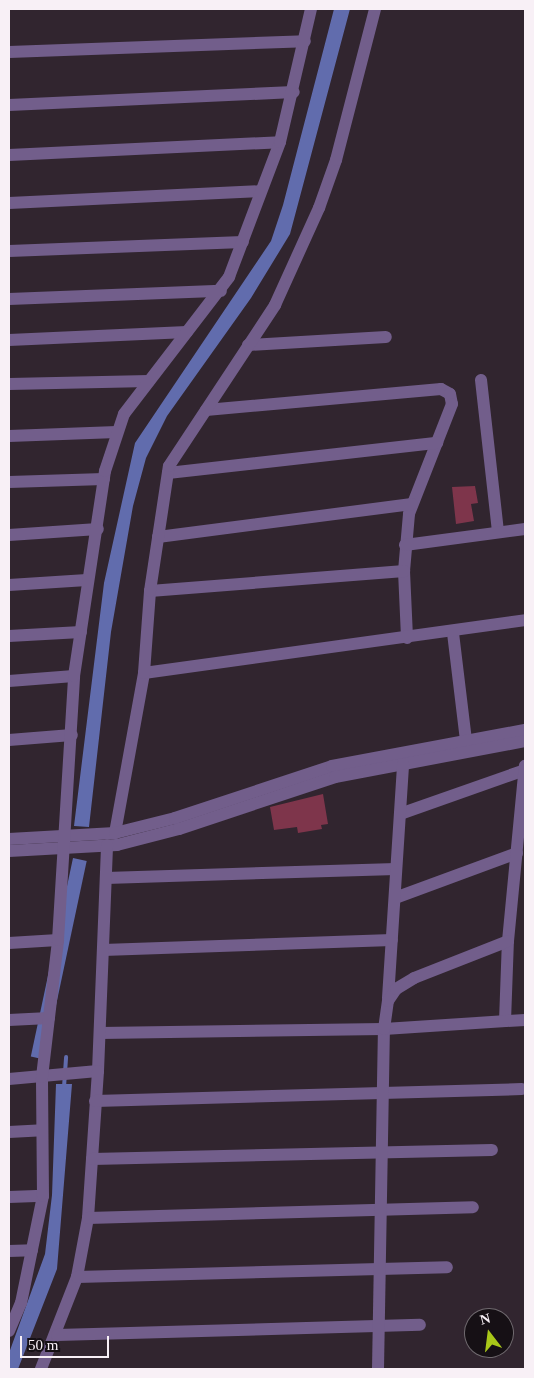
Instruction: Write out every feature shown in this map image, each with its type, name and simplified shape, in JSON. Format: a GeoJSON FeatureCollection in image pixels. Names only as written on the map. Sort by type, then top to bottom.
{"type":"FeatureCollection","features":[{"type":"Feature","properties":{"kind":"street"},"geometry":{"type":"LineString","coordinates":[[9,1331],[21,1303],[43,1196],[42,1078],[58,940],[72,735],[74,676],[87,580],[98,530],[104,479],[124,414],[221,291],[243,242],[280,142],[294,92],[312,9]]}},
{"type":"Feature","properties":{"kind":"street"},"geometry":{"type":"LineString","coordinates":[[115,833],[144,674],[150,591],[169,466],[275,306],[319,208],[336,160],[375,9]]}},
{"type":"Feature","properties":{"kind":"street"},"geometry":{"type":"LineString","coordinates":[[9,52],[305,41]]}},
{"type":"Feature","properties":{"kind":"street"},"geometry":{"type":"LineString","coordinates":[[9,105],[294,92]]}},
{"type":"Feature","properties":{"kind":"street"},"geometry":{"type":"LineString","coordinates":[[9,155],[280,142]]}},
{"type":"Feature","properties":{"kind":"street"},"geometry":{"type":"LineString","coordinates":[[9,203],[261,191]]}},
{"type":"Feature","properties":{"kind":"street"},"geometry":{"type":"LineString","coordinates":[[9,251],[243,242]]}},
{"type":"Feature","properties":{"kind":"street"},"geometry":{"type":"LineString","coordinates":[[9,299],[221,291]]}},
{"type":"Feature","properties":{"kind":"street"},"geometry":{"type":"LineString","coordinates":[[9,340],[187,332]]}},
{"type":"Feature","properties":{"kind":"street"},"geometry":{"type":"LineString","coordinates":[[248,345],[386,337]]}},
{"type":"Feature","properties":{"kind":"street"},"geometry":{"type":"LineString","coordinates":[[481,380],[498,532]]}},
{"type":"Feature","properties":{"kind":"street"},"geometry":{"type":"LineString","coordinates":[[9,384],[149,381]]}},
{"type":"Feature","properties":{"kind":"street"},"geometry":{"type":"LineString","coordinates":[[206,410],[446,390],[452,404],[412,504],[405,545],[404,571],[407,638]]}},
{"type":"Feature","properties":{"kind":"street"},"geometry":{"type":"LineString","coordinates":[[9,436],[117,432]]}},
{"type":"Feature","properties":{"kind":"street"},"geometry":{"type":"LineString","coordinates":[[168,473],[437,443]]}},
{"type":"Feature","properties":{"kind":"street"},"geometry":{"type":"LineString","coordinates":[[9,482],[104,479]]}},
{"type":"Feature","properties":{"kind":"street"},"geometry":{"type":"LineString","coordinates":[[158,537],[412,504]]}},
{"type":"Feature","properties":{"kind":"street"},"geometry":{"type":"LineString","coordinates":[[405,545],[525,529]]}},
{"type":"Feature","properties":{"kind":"street"},"geometry":{"type":"LineString","coordinates":[[9,535],[98,530]]}},
{"type":"Feature","properties":{"kind":"street"},"geometry":{"type":"LineString","coordinates":[[150,591],[404,571]]}},
{"type":"Feature","properties":{"kind":"street"},"geometry":{"type":"LineString","coordinates":[[9,585],[87,580]]}},
{"type":"Feature","properties":{"kind":"street"},"geometry":{"type":"LineString","coordinates":[[144,674],[453,633],[525,620]]}},
{"type":"Feature","properties":{"kind":"street"},"geometry":{"type":"LineString","coordinates":[[9,636],[81,632]]}},
{"type":"Feature","properties":{"kind":"street"},"geometry":{"type":"LineString","coordinates":[[453,633],[466,741]]}},
{"type":"Feature","properties":{"kind":"street"},"geometry":{"type":"LineString","coordinates":[[9,680],[74,676]]}},
{"type":"Feature","properties":{"kind":"street"},"geometry":{"type":"LineString","coordinates":[[9,851],[115,833],[175,818],[332,766],[525,730]]}},
{"type":"Feature","properties":{"kind":"street"},"geometry":{"type":"LineString","coordinates":[[9,740],[72,735]]}},
{"type":"Feature","properties":{"kind":"street"},"geometry":{"type":"LineString","coordinates":[[9,839],[107,845],[179,829],[335,777],[525,741]]}},
{"type":"Feature","properties":{"kind":"street"},"geometry":{"type":"LineString","coordinates":[[378,1369],[384,1029],[388,1001],[403,764]]}},
{"type":"Feature","properties":{"kind":"street"},"geometry":{"type":"LineString","coordinates":[[505,1022],[508,941],[525,766]]}},
{"type":"Feature","properties":{"kind":"street"},"geometry":{"type":"LineString","coordinates":[[400,814],[525,770]]}},
{"type":"Feature","properties":{"kind":"street"},"geometry":{"type":"LineString","coordinates":[[42,1369],[57,1335],[77,1277],[88,1218],[100,1032],[107,845]]}},
{"type":"Feature","properties":{"kind":"street"},"geometry":{"type":"LineString","coordinates":[[394,898],[517,853]]}},
{"type":"Feature","properties":{"kind":"street"},"geometry":{"type":"LineString","coordinates":[[106,878],[396,869]]}},
{"type":"Feature","properties":{"kind":"street"},"geometry":{"type":"LineString","coordinates":[[9,943],[58,940]]}},
{"type":"Feature","properties":{"kind":"street"},"geometry":{"type":"LineString","coordinates":[[103,950],[392,940]]}},
{"type":"Feature","properties":{"kind":"street"},"geometry":{"type":"LineString","coordinates":[[388,1001],[396,989],[414,978],[508,941]]}},
{"type":"Feature","properties":{"kind":"street"},"geometry":{"type":"LineString","coordinates":[[9,1020],[49,1018]]}},
{"type":"Feature","properties":{"kind":"street"},"geometry":{"type":"LineString","coordinates":[[100,1032],[384,1029],[525,1020]]}},
{"type":"Feature","properties":{"kind":"street"},"geometry":{"type":"LineString","coordinates":[[9,1079],[42,1078],[57,1074],[82,1074],[98,1071]]}},
{"type":"Feature","properties":{"kind":"street"},"geometry":{"type":"LineString","coordinates":[[95,1101],[522,1089]]}},
{"type":"Feature","properties":{"kind":"street"},"geometry":{"type":"LineString","coordinates":[[9,1132],[42,1130]]}},
{"type":"Feature","properties":{"kind":"street"},"geometry":{"type":"LineString","coordinates":[[92,1159],[492,1150]]}},
{"type":"Feature","properties":{"kind":"street"},"geometry":{"type":"LineString","coordinates":[[9,1197],[43,1196]]}},
{"type":"Feature","properties":{"kind":"street"},"geometry":{"type":"LineString","coordinates":[[88,1218],[473,1206]]}},
{"type":"Feature","properties":{"kind":"street"},"geometry":{"type":"LineString","coordinates":[[9,1251],[32,1250]]}},
{"type":"Feature","properties":{"kind":"street"},"geometry":{"type":"LineString","coordinates":[[77,1277],[447,1267]]}},
{"type":"Feature","properties":{"kind":"street"},"geometry":{"type":"LineString","coordinates":[[57,1335],[420,1325]]}},
{"type":"Feature","properties":{"kind":"water"},"geometry":{"type":"Polygon","coordinates":[[[334,9],[350,9],[290,234],[251,298],[167,416],[146,458],[133,506],[111,632],[89,827],[74,826],[104,583],[135,443],[271,241],[283,205],[334,9]]]}},
{"type":"Feature","properties":{"kind":"water"},"geometry":{"type":"Polygon","coordinates":[[[73,858],[87,861],[44,1059],[31,1057],[73,858]]]}},
{"type":"Feature","properties":{"kind":"water"},"geometry":{"type":"Polygon","coordinates":[[[56,1084],[72,1084],[57,1269],[18,1369],[9,1369],[9,1353],[45,1254],[52,1195],[56,1084]]]}},
{"type":"Feature","properties":{"kind":"building"},"geometry":{"type":"Polygon","coordinates":[[[475,486],[478,503],[471,504],[474,521],[456,524],[452,487],[475,486]]]}},
{"type":"Feature","properties":{"kind":"building"},"geometry":{"type":"Polygon","coordinates":[[[323,794],[328,824],[321,825],[322,829],[298,833],[297,827],[274,830],[270,807],[323,794]]]}},
{"type":"Feature","properties":{"kind":"waterway"},"geometry":{"type":"LineString","coordinates":[[64,1087],[66,1057]]}}]}
